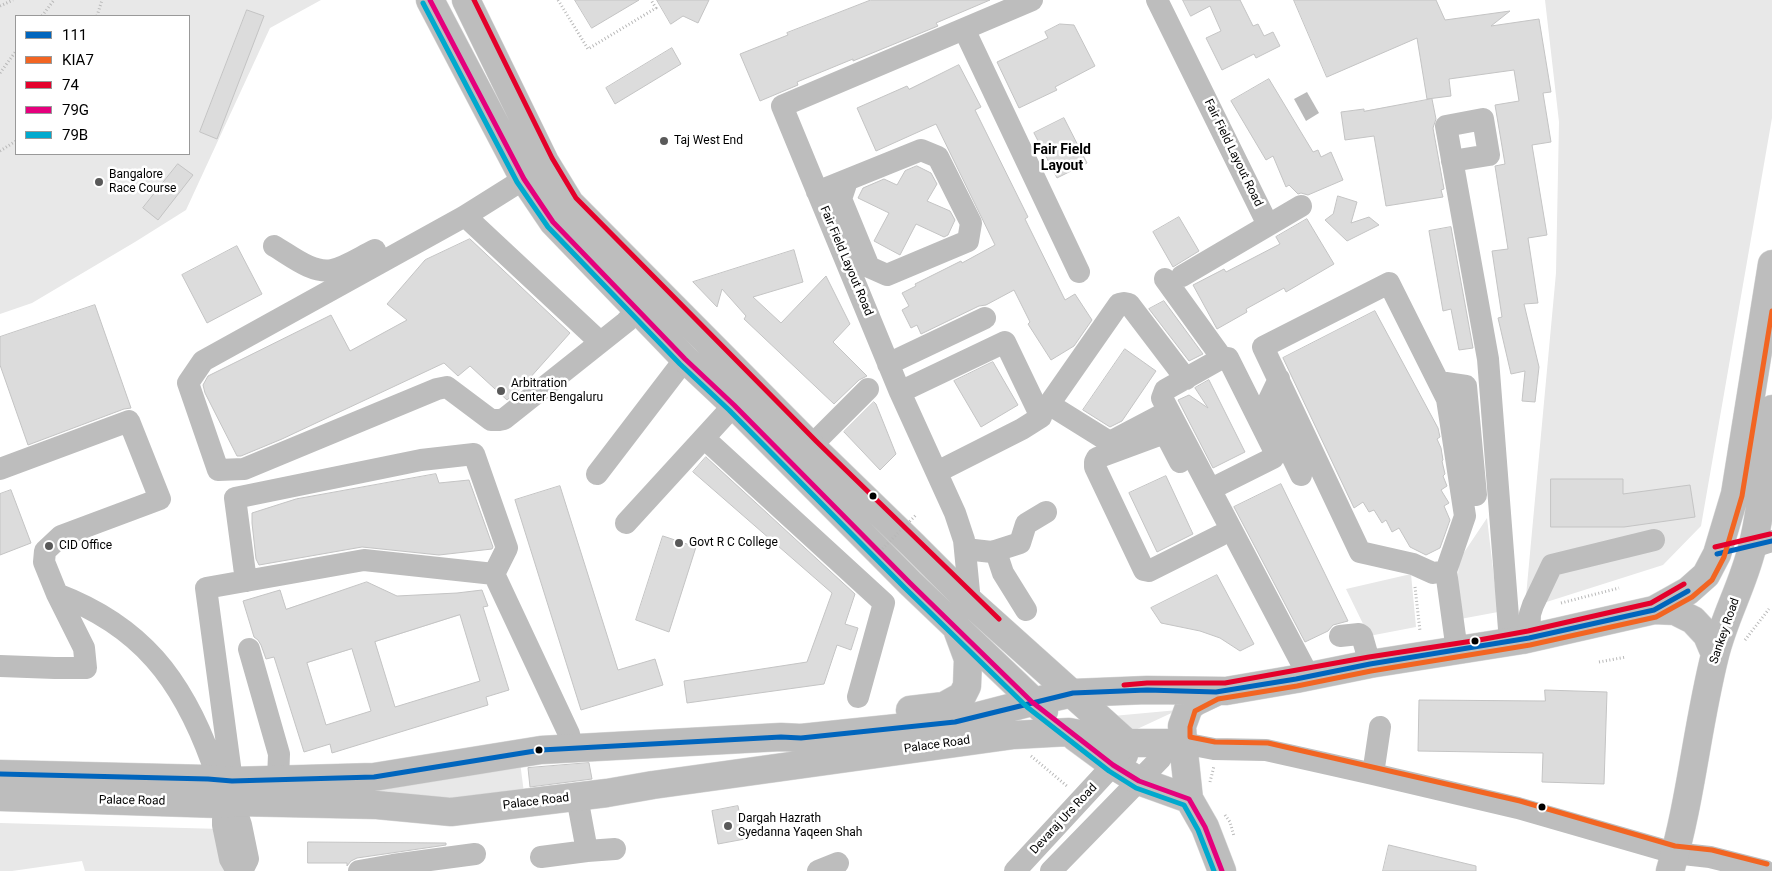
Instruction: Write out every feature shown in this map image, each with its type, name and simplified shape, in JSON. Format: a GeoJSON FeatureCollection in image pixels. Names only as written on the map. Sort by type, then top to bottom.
{"type":"FeatureCollection","features":[{"type":"Feature","properties":{"kind":"main road"},"geometry":{"type":"LineString","coordinates":[[430,0],[521,172],[553,222],[686,359],[1032,702],[1069,732],[1151,753]]}},
{"type":"Feature","properties":{"kind":"main road"},"geometry":{"type":"LineString","coordinates":[[466,0],[545,162],[570,203],[811,446],[970,602],[1073,693],[1151,753]]}},
{"type":"Feature","properties":{"kind":"main road"},"geometry":{"type":"LineString","coordinates":[[1762,544],[1717,554],[1735,494],[1772,264]]}},
{"type":"Feature","properties":{"kind":"main road","name":"Sankey Road"},"geometry":{"type":"LineString","coordinates":[[1676,865],[1715,654],[1739,590],[1762,544],[1761,505],[1768,430],[1772,409]]}},
{"type":"Feature","properties":{"kind":"main road","name":"Palace Road"},"geometry":{"type":"LineString","coordinates":[[0,797],[225,793],[278,780],[374,777],[522,752],[781,737],[801,738],[955,722],[1073,693],[1147,690],[1216,692],[1302,678],[1370,664],[1520,640],[1654,610],[1688,591],[1706,575],[1717,554]]}},
{"type":"Feature","properties":{"kind":"main road"},"geometry":{"type":"LineString","coordinates":[[1654,610],[1675,611],[1693,620],[1707,635],[1715,654]]}},
{"type":"Feature","properties":{"kind":"main road","name":"Palace Road"},"geometry":{"type":"LineString","coordinates":[[781,737],[801,724],[944,706],[962,696],[967,686],[968,659],[957,629]]}},
{"type":"Feature","properties":{"kind":"main road","name":"Palace Road"},"geometry":{"type":"LineString","coordinates":[[1189,799],[1151,753],[1182,726],[1189,707],[1216,692]]}},
{"type":"Feature","properties":{"kind":"main road","name":"Palace Road"},"geometry":{"type":"LineString","coordinates":[[0,774],[451,812],[577,797],[1014,735],[1069,732]]}},
{"type":"Feature","properties":{"kind":"main road"},"geometry":{"type":"LineString","coordinates":[[651,745],[653,785]]}},
{"type":"Feature","properties":{"kind":"main road"},"geometry":{"type":"LineString","coordinates":[[1151,753],[1139,781],[1189,799],[1205,827],[1222,871]]}},
{"type":"Feature","properties":{"kind":"street","name":"Fair Field Layout Road"},"geometry":{"type":"LineString","coordinates":[[970,602],[964,540],[955,513],[888,364],[782,106],[1032,0]]}},
{"type":"Feature","properties":{"kind":"street","name":"Fair Field Layout Road"},"geometry":{"type":"LineString","coordinates":[[1158,0],[1268,225]]}},
{"type":"Feature","properties":{"kind":"street"},"geometry":{"type":"LineString","coordinates":[[964,29],[1079,272]]}},
{"type":"Feature","properties":{"kind":"street"},"geometry":{"type":"LineString","coordinates":[[817,192],[921,150],[938,157],[971,223],[968,241],[887,275],[869,268],[841,199],[846,181]]}},
{"type":"Feature","properties":{"kind":"street"},"geometry":{"type":"LineString","coordinates":[[1452,161],[1488,359],[1520,640]]}},
{"type":"Feature","properties":{"kind":"street"},"geometry":{"type":"LineString","coordinates":[[521,172],[465,216],[203,361],[188,383],[218,470],[244,469],[437,388],[447,387],[490,420],[504,419],[638,310]]}},
{"type":"Feature","properties":{"kind":"street"},"geometry":{"type":"LineString","coordinates":[[274,246],[310,266],[326,270],[334,269],[385,245],[521,172]]}},
{"type":"Feature","properties":{"kind":"street"},"geometry":{"type":"LineString","coordinates":[[1222,358],[1174,278],[1301,206]]}},
{"type":"Feature","properties":{"kind":"street"},"geometry":{"type":"LineString","coordinates":[[465,216],[600,342]]}},
{"type":"Feature","properties":{"kind":"street"},"geometry":{"type":"LineString","coordinates":[[1430,569],[1360,552],[1279,379],[1262,347],[1389,283],[1448,399],[1465,516],[1430,569],[1449,652]]}},
{"type":"Feature","properties":{"kind":"street"},"geometry":{"type":"LineString","coordinates":[[1169,411],[1112,441],[1055,408],[1052,400],[1119,304],[1124,303],[1130,304],[1186,379]]}},
{"type":"Feature","properties":{"kind":"street"},"geometry":{"type":"LineString","coordinates":[[888,364],[984,318]]}},
{"type":"Feature","properties":{"kind":"street"},"geometry":{"type":"LineString","coordinates":[[900,392],[1005,342],[1041,418],[937,472]]}},
{"type":"Feature","properties":{"kind":"street"},"geometry":{"type":"LineString","coordinates":[[1211,489],[1273,458],[1275,454],[1228,358],[1222,358],[1166,390],[1162,398],[1211,489],[1302,678]]}},
{"type":"Feature","properties":{"kind":"street"},"geometry":{"type":"LineString","coordinates":[[597,474],[686,359]]}},
{"type":"Feature","properties":{"kind":"street"},"geometry":{"type":"LineString","coordinates":[[1279,379],[1267,404],[1301,475]]}},
{"type":"Feature","properties":{"kind":"street"},"geometry":{"type":"LineString","coordinates":[[1439,382],[1466,386],[1477,504]]}},
{"type":"Feature","properties":{"kind":"street"},"geometry":{"type":"LineString","coordinates":[[811,446],[868,389]]}},
{"type":"Feature","properties":{"kind":"street"},"geometry":{"type":"LineString","coordinates":[[626,523],[734,405]]}},
{"type":"Feature","properties":{"kind":"street"},"geometry":{"type":"LineString","coordinates":[[0,469],[129,421],[160,499],[61,536],[45,551],[44,562],[57,594],[84,648],[86,668],[0,666]]}},
{"type":"Feature","properties":{"kind":"street"},"geometry":{"type":"LineString","coordinates":[[1219,536],[1149,571],[1144,570],[1096,467],[1095,462],[1097,458],[1162,434],[1167,437],[1219,536],[1302,678]]}},
{"type":"Feature","properties":{"kind":"street"},"geometry":{"type":"LineString","coordinates":[[704,438],[884,603],[858,697]]}},
{"type":"Feature","properties":{"kind":"street"},"geometry":{"type":"LineString","coordinates":[[246,581],[235,498],[421,460],[474,454],[507,548],[494,574]]}},
{"type":"Feature","properties":{"kind":"street"},"geometry":{"type":"LineString","coordinates":[[965,549],[996,552],[1020,543],[1026,524],[1046,512]]}},
{"type":"Feature","properties":{"kind":"street"},"geometry":{"type":"LineString","coordinates":[[1520,640],[1533,605],[1552,565],[1654,540]]}},
{"type":"Feature","properties":{"kind":"street"},"geometry":{"type":"LineString","coordinates":[[996,552],[1003,573],[1026,610]]}},
{"type":"Feature","properties":{"kind":"street"},"geometry":{"type":"LineString","coordinates":[[237,871],[230,859],[223,820],[225,793],[206,588],[364,560],[494,574]]}},
{"type":"Feature","properties":{"kind":"street"},"geometry":{"type":"LineString","coordinates":[[494,574],[569,734],[572,748]]}},
{"type":"Feature","properties":{"kind":"street"},"geometry":{"type":"LineString","coordinates":[[57,594],[77,602],[115,624],[149,652],[164,669],[189,707],[225,793],[238,816],[248,859],[242,871]]}},
{"type":"Feature","properties":{"kind":"street"},"geometry":{"type":"LineString","coordinates":[[1340,636],[1358,633],[1362,636],[1370,664]]}},
{"type":"Feature","properties":{"kind":"street"},"geometry":{"type":"LineString","coordinates":[[249,649],[279,754],[278,780]]}},
{"type":"Feature","properties":{"kind":"street"},"geometry":{"type":"LineString","coordinates":[[1373,774],[1380,727]]}},
{"type":"Feature","properties":{"kind":"street"},"geometry":{"type":"LineString","coordinates":[[1151,753],[1214,749],[1266,750],[1518,808],[1676,865],[1710,858],[1765,871]]}},
{"type":"Feature","properties":{"kind":"street","name":"Devaraj Urs Road"},"geometry":{"type":"LineString","coordinates":[[1015,871],[1151,753]]}},
{"type":"Feature","properties":{"kind":"street"},"geometry":{"type":"LineString","coordinates":[[1051,871],[1139,781]]}},
{"type":"Feature","properties":{"kind":"street"},"geometry":{"type":"LineString","coordinates":[[577,797],[587,851]]}},
{"type":"Feature","properties":{"kind":"street"},"geometry":{"type":"LineString","coordinates":[[541,856],[615,849]]}},
{"type":"Feature","properties":{"kind":"street"},"geometry":{"type":"LineString","coordinates":[[359,871],[476,854]]}},
{"type":"Feature","properties":{"kind":"path"},"geometry":{"type":"LineString","coordinates":[[0,6],[13,0]]}},
{"type":"Feature","properties":{"kind":"path"},"geometry":{"type":"LineString","coordinates":[[43,15],[54,0]]}},
{"type":"Feature","properties":{"kind":"path"},"geometry":{"type":"LineString","coordinates":[[97,15],[102,0]]}},
{"type":"Feature","properties":{"kind":"path"},"geometry":{"type":"LineString","coordinates":[[558,0],[588,49],[656,8],[651,0]]}},
{"type":"Feature","properties":{"kind":"path"},"geometry":{"type":"LineString","coordinates":[[0,74],[15,53]]}},
{"type":"Feature","properties":{"kind":"path"},"geometry":{"type":"LineString","coordinates":[[0,151],[15,142]]}},
{"type":"Feature","properties":{"kind":"path"},"geometry":{"type":"LineString","coordinates":[[870,561],[916,515]]}},
{"type":"Feature","properties":{"kind":"path"},"geometry":{"type":"LineString","coordinates":[[1420,631],[1430,569]]}},
{"type":"Feature","properties":{"kind":"path"},"geometry":{"type":"LineString","coordinates":[[1561,603],[1619,588]]}},
{"type":"Feature","properties":{"kind":"path"},"geometry":{"type":"LineString","coordinates":[[1745,640],[1769,610]]}},
{"type":"Feature","properties":{"kind":"path"},"geometry":{"type":"LineString","coordinates":[[1599,662],[1626,657]]}},
{"type":"Feature","properties":{"kind":"path"},"geometry":{"type":"LineString","coordinates":[[1025,752],[1069,787]]}},
{"type":"Feature","properties":{"kind":"shaded area","name":"Bangalore Race Course"},"geometry":{"type":"Polygon","coordinates":[[[0,0],[321,0],[270,28],[186,210],[32,303],[0,314],[0,0]]]}},
{"type":"Feature","properties":{"kind":"shaded area"},"geometry":{"type":"Polygon","coordinates":[[[1545,0],[1772,0],[1772,118],[1701,526],[1663,565],[1537,605],[1525,607],[1556,273],[1559,122],[1545,0]]]}},
{"type":"Feature","properties":{"kind":"shaded area"},"geometry":{"type":"Polygon","coordinates":[[[1307,92],[1319,113],[1306,121],[1294,99],[1307,92]]]}},
{"type":"Feature","properties":{"kind":"shaded area"},"geometry":{"type":"Polygon","coordinates":[[[1487,518],[1498,612],[1455,620],[1459,560],[1487,518]]]}},
{"type":"Feature","properties":{"kind":"shaded area"},"geometry":{"type":"Polygon","coordinates":[[[1411,574],[1416,627],[1369,636],[1346,589],[1411,574]]]}},
{"type":"Feature","properties":{"kind":"shaded area"},"geometry":{"type":"Polygon","coordinates":[[[1178,710],[1135,730],[1125,728],[1102,717],[1178,710]]]}},
{"type":"Feature","properties":{"kind":"shaded area"},"geometry":{"type":"Polygon","coordinates":[[[520,762],[524,793],[475,797],[436,797],[372,790],[520,762]]]}},
{"type":"Feature","properties":{"kind":"shaded area"},"geometry":{"type":"Polygon","coordinates":[[[0,823],[222,829],[229,871],[85,871],[82,861],[0,871],[0,823]]]}},
{"type":"Feature","properties":{"kind":"building"},"geometry":{"type":"Polygon","coordinates":[[[575,0],[639,0],[592,28],[575,0]]]}},
{"type":"Feature","properties":{"kind":"building"},"geometry":{"type":"Polygon","coordinates":[[[657,0],[709,0],[698,23],[683,16],[671,24],[657,0]]]}},
{"type":"Feature","properties":{"kind":"building"},"geometry":{"type":"Polygon","coordinates":[[[871,0],[990,0],[936,23],[938,26],[797,82],[798,85],[760,101],[740,54],[788,35],[787,33],[871,0]]]}},
{"type":"Feature","properties":{"kind":"building"},"geometry":{"type":"Polygon","coordinates":[[[1183,0],[1240,0],[1253,26],[1258,24],[1264,36],[1273,32],[1280,46],[1256,58],[1254,54],[1222,70],[1206,38],[1221,31],[1210,6],[1191,16],[1183,0]]]}},
{"type":"Feature","properties":{"kind":"building"},"geometry":{"type":"Polygon","coordinates":[[[1294,0],[1436,0],[1445,20],[1510,11],[1491,26],[1539,19],[1551,92],[1543,93],[1551,142],[1532,145],[1547,235],[1528,238],[1538,303],[1524,304],[1539,367],[1535,402],[1522,401],[1525,371],[1511,374],[1498,318],[1502,317],[1492,251],[1508,249],[1495,166],[1505,164],[1495,105],[1519,101],[1514,70],[1449,79],[1451,96],[1427,99],[1417,38],[1327,77],[1294,0]]]}},
{"type":"Feature","properties":{"kind":"building"},"geometry":{"type":"Polygon","coordinates":[[[247,10],[264,16],[217,139],[200,132],[247,10]]]}},
{"type":"Feature","properties":{"kind":"building"},"geometry":{"type":"Polygon","coordinates":[[[1060,24],[1074,25],[1095,66],[1055,87],[1057,90],[1019,108],[997,62],[1048,38],[1045,32],[1060,24]]]}},
{"type":"Feature","properties":{"kind":"building"},"geometry":{"type":"Polygon","coordinates":[[[672,48],[681,64],[615,104],[606,88],[672,48]]]}},
{"type":"Feature","properties":{"kind":"building"},"geometry":{"type":"Polygon","coordinates":[[[959,65],[981,107],[975,110],[1028,217],[1025,219],[1065,300],[1075,294],[1092,320],[1074,346],[1051,360],[1028,324],[1030,322],[1014,290],[986,305],[979,306],[921,334],[917,325],[911,328],[902,310],[909,306],[902,293],[916,286],[915,284],[961,261],[962,263],[995,245],[936,124],[876,151],[857,108],[907,86],[909,89],[959,65]]]}},
{"type":"Feature","properties":{"kind":"building"},"geometry":{"type":"Polygon","coordinates":[[[1269,79],[1313,152],[1318,150],[1321,157],[1331,152],[1343,180],[1308,195],[1298,194],[1289,185],[1286,187],[1273,156],[1266,160],[1231,101],[1269,79]]]}},
{"type":"Feature","properties":{"kind":"building"},"geometry":{"type":"Polygon","coordinates":[[[1432,99],[1436,119],[1433,128],[1444,189],[1441,190],[1443,197],[1386,206],[1374,136],[1345,140],[1341,112],[1364,109],[1364,111],[1432,99]]]}},
{"type":"Feature","properties":{"kind":"building"},"geometry":{"type":"Polygon","coordinates":[[[1064,118],[1087,163],[1057,178],[1034,133],[1064,118]]]}},
{"type":"Feature","properties":{"kind":"building"},"geometry":{"type":"Polygon","coordinates":[[[178,164],[193,175],[158,220],[143,208],[178,164]]]}},
{"type":"Feature","properties":{"kind":"building"},"geometry":{"type":"Polygon","coordinates":[[[917,166],[931,173],[937,184],[927,201],[950,211],[955,220],[948,235],[944,237],[916,224],[900,255],[874,241],[889,213],[858,198],[863,188],[884,179],[897,185],[905,171],[917,166]]]}},
{"type":"Feature","properties":{"kind":"building"},"geometry":{"type":"Polygon","coordinates":[[[1338,196],[1357,202],[1351,223],[1369,217],[1379,225],[1347,241],[1325,220],[1333,214],[1338,196]]]}},
{"type":"Feature","properties":{"kind":"building"},"geometry":{"type":"Polygon","coordinates":[[[1179,217],[1199,251],[1173,267],[1153,232],[1179,217]]]}},
{"type":"Feature","properties":{"kind":"building"},"geometry":{"type":"Polygon","coordinates":[[[1307,219],[1334,264],[1286,292],[1284,288],[1246,309],[1247,312],[1217,329],[1193,285],[1224,269],[1226,272],[1280,244],[1276,237],[1307,219]]]}},
{"type":"Feature","properties":{"kind":"building"},"geometry":{"type":"Polygon","coordinates":[[[1451,227],[1473,348],[1459,350],[1451,309],[1443,311],[1429,231],[1451,227]]]}},
{"type":"Feature","properties":{"kind":"building"},"geometry":{"type":"Polygon","coordinates":[[[470,239],[570,333],[520,389],[507,400],[470,366],[458,376],[444,363],[282,439],[237,456],[205,393],[203,385],[208,376],[331,315],[350,351],[407,320],[387,304],[425,260],[470,239]]]}},
{"type":"Feature","properties":{"kind":"building"},"geometry":{"type":"Polygon","coordinates":[[[237,246],[262,294],[207,323],[182,275],[237,246]]]}},
{"type":"Feature","properties":{"kind":"building"},"geometry":{"type":"Polygon","coordinates":[[[794,250],[803,282],[753,297],[781,323],[826,276],[850,324],[833,342],[867,376],[859,380],[834,404],[744,319],[746,316],[722,289],[717,307],[693,282],[794,250]]]}},
{"type":"Feature","properties":{"kind":"building"},"geometry":{"type":"Polygon","coordinates":[[[1164,301],[1203,354],[1189,361],[1149,309],[1164,301]]]}},
{"type":"Feature","properties":{"kind":"building"},"geometry":{"type":"Polygon","coordinates":[[[95,305],[131,408],[28,445],[0,365],[0,337],[95,305]]]}},
{"type":"Feature","properties":{"kind":"building"},"geometry":{"type":"Polygon","coordinates":[[[1375,311],[1438,428],[1440,437],[1437,439],[1441,448],[1445,474],[1443,476],[1447,486],[1441,490],[1449,503],[1444,506],[1450,520],[1440,548],[1426,555],[1410,547],[1399,528],[1392,532],[1386,520],[1382,523],[1374,510],[1369,512],[1363,502],[1354,508],[1283,358],[1375,311]]]}},
{"type":"Feature","properties":{"kind":"building"},"geometry":{"type":"Polygon","coordinates":[[[1125,349],[1156,371],[1122,421],[1110,427],[1083,410],[1125,349]]]}},
{"type":"Feature","properties":{"kind":"building"},"geometry":{"type":"Polygon","coordinates":[[[993,362],[1018,405],[981,427],[954,381],[993,362]]]}},
{"type":"Feature","properties":{"kind":"building"},"geometry":{"type":"Polygon","coordinates":[[[1209,380],[1245,452],[1213,468],[1178,400],[1189,395],[1208,408],[1195,388],[1209,380]]]}},
{"type":"Feature","properties":{"kind":"building"},"geometry":{"type":"Polygon","coordinates":[[[874,402],[896,454],[880,470],[844,432],[874,402]]]}},
{"type":"Feature","properties":{"kind":"building"},"geometry":{"type":"Polygon","coordinates":[[[706,457],[855,594],[845,624],[858,628],[851,650],[837,645],[824,684],[687,703],[684,681],[807,662],[832,593],[693,472],[706,457]]]}},
{"type":"Feature","properties":{"kind":"building"},"geometry":{"type":"Polygon","coordinates":[[[436,474],[439,483],[469,480],[493,547],[492,549],[439,555],[362,547],[259,565],[256,559],[252,513],[296,499],[436,474]]]}},
{"type":"Feature","properties":{"kind":"building"},"geometry":{"type":"Polygon","coordinates":[[[1166,476],[1193,534],[1157,552],[1129,493],[1166,476]]]}},
{"type":"Feature","properties":{"kind":"building"},"geometry":{"type":"Polygon","coordinates":[[[1551,479],[1623,479],[1623,494],[1690,485],[1695,517],[1624,527],[1551,527],[1551,479]]]}},
{"type":"Feature","properties":{"kind":"building"},"geometry":{"type":"Polygon","coordinates":[[[1281,484],[1348,621],[1333,625],[1328,631],[1305,642],[1234,507],[1281,484]]]}},
{"type":"Feature","properties":{"kind":"building"},"geometry":{"type":"Polygon","coordinates":[[[560,486],[618,670],[655,659],[663,685],[581,710],[515,500],[560,486]]]}},
{"type":"Feature","properties":{"kind":"building"},"geometry":{"type":"Polygon","coordinates":[[[11,490],[31,543],[0,555],[0,494],[11,490]]]}},
{"type":"Feature","properties":{"kind":"building"},"geometry":{"type":"Polygon","coordinates":[[[663,536],[696,547],[669,632],[636,620],[663,536]]]}},
{"type":"Feature","properties":{"kind":"building"},"geometry":{"type":"Polygon","coordinates":[[[1217,575],[1254,644],[1240,651],[1220,638],[1200,631],[1161,623],[1151,608],[1217,575]]]}},
{"type":"Feature","properties":{"kind":"building"},"geometry":{"type":"Polygon","coordinates":[[[367,582],[397,596],[482,590],[488,606],[483,607],[509,690],[486,697],[488,705],[332,753],[330,744],[304,752],[274,657],[266,659],[261,645],[254,637],[243,601],[280,590],[286,609],[367,582]],[[460,615],[375,642],[395,707],[480,681],[460,615]],[[352,649],[307,663],[326,725],[371,711],[352,649]]]}},
{"type":"Feature","properties":{"kind":"building"},"geometry":{"type":"Polygon","coordinates":[[[1545,690],[1607,692],[1604,784],[1542,782],[1543,753],[1418,751],[1419,700],[1545,701],[1545,690]]]}},
{"type":"Feature","properties":{"kind":"building"},"geometry":{"type":"Polygon","coordinates":[[[589,763],[592,779],[530,787],[528,768],[589,763]]]}},
{"type":"Feature","properties":{"kind":"building"},"geometry":{"type":"Polygon","coordinates":[[[738,806],[745,839],[718,844],[712,811],[738,806]]]}},
{"type":"Feature","properties":{"kind":"building"},"geometry":{"type":"Polygon","coordinates":[[[308,842],[446,843],[446,845],[357,858],[347,866],[347,863],[308,863],[308,842]]]}},
{"type":"Feature","properties":{"kind":"building"},"geometry":{"type":"Polygon","coordinates":[[[1389,845],[1476,866],[1476,871],[1383,871],[1389,845]]]}},
{"type":"Feature","properties":{"kind":"transit line","name":"79G"},"geometry":{"type":"LineString","coordinates":[[430,0],[524,179],[553,222],[685,359],[734,405],[910,583],[1032,702],[1113,765],[1139,781],[1189,799],[1205,827],[1222,871]]}},
{"type":"Feature","properties":{"kind":"transit line","name":"74"},"geometry":{"type":"LineString","coordinates":[[474,0],[552,158],[576,198],[816,441],[999,619]]}},
{"type":"Feature","properties":{"kind":"transit line","name":"79B"},"geometry":{"type":"LineString","coordinates":[[423,3],[517,182],[548,227],[680,364],[729,410],[905,588],[1027,707],[1109,771],[1136,788],[1184,805],[1198,830],[1214,871]]}},
{"type":"Feature","properties":{"kind":"transit line","name":"KIA7"},"geometry":{"type":"LineString","coordinates":[[1767,864],[1712,850],[1675,846],[1520,801],[1268,743],[1215,742],[1190,737],[1190,727],[1195,711],[1218,699],[1530,645],[1656,617],[1692,597],[1712,580],[1724,557],[1742,496],[1772,311]]}},
{"type":"Feature","properties":{"kind":"transit line","name":"74"},"geometry":{"type":"LineString","coordinates":[[1715,547],[1770,534]]}},
{"type":"Feature","properties":{"kind":"transit line","name":"111"},"geometry":{"type":"LineString","coordinates":[[1717,554],[1772,541]]}},
{"type":"Feature","properties":{"kind":"transit line","name":"74"},"geometry":{"type":"LineString","coordinates":[[1124,685],[1147,683],[1225,683],[1369,657],[1479,640],[1528,631],[1651,603],[1684,584]]}},
{"type":"Feature","properties":{"kind":"transit line","name":"111"},"geometry":{"type":"LineString","coordinates":[[0,774],[232,781],[374,777],[541,750],[781,737],[801,738],[955,722],[1073,693],[1147,690],[1216,692],[1529,638],[1654,610],[1688,591]]}},
{"type":"Feature","properties":{"kind":"place","name":"Taj West End"},"geometry":{"type":"Point","coordinates":[664,141]}},
{"type":"Feature","properties":{"kind":"place","name":"Bangalore Race Course"},"geometry":{"type":"Point","coordinates":[99,182]}},
{"type":"Feature","properties":{"kind":"place","name":"Arbitration Center Bengaluru"},"geometry":{"type":"Point","coordinates":[501,391]}},
{"type":"Feature","properties":{"kind":"place","name":"Govt R C College"},"geometry":{"type":"Point","coordinates":[679,543]}},
{"type":"Feature","properties":{"kind":"place","name":"CID Office"},"geometry":{"type":"Point","coordinates":[49,546]}},
{"type":"Feature","properties":{"kind":"place","name":"Dargah Hazrath Syedanna Yaqeen Shah"},"geometry":{"type":"Point","coordinates":[728,826]}},
{"type":"Feature","properties":{"kind":"district","name":"Fair Field Layout"},"geometry":{"type":"Point","coordinates":[1062,158]}}]}
